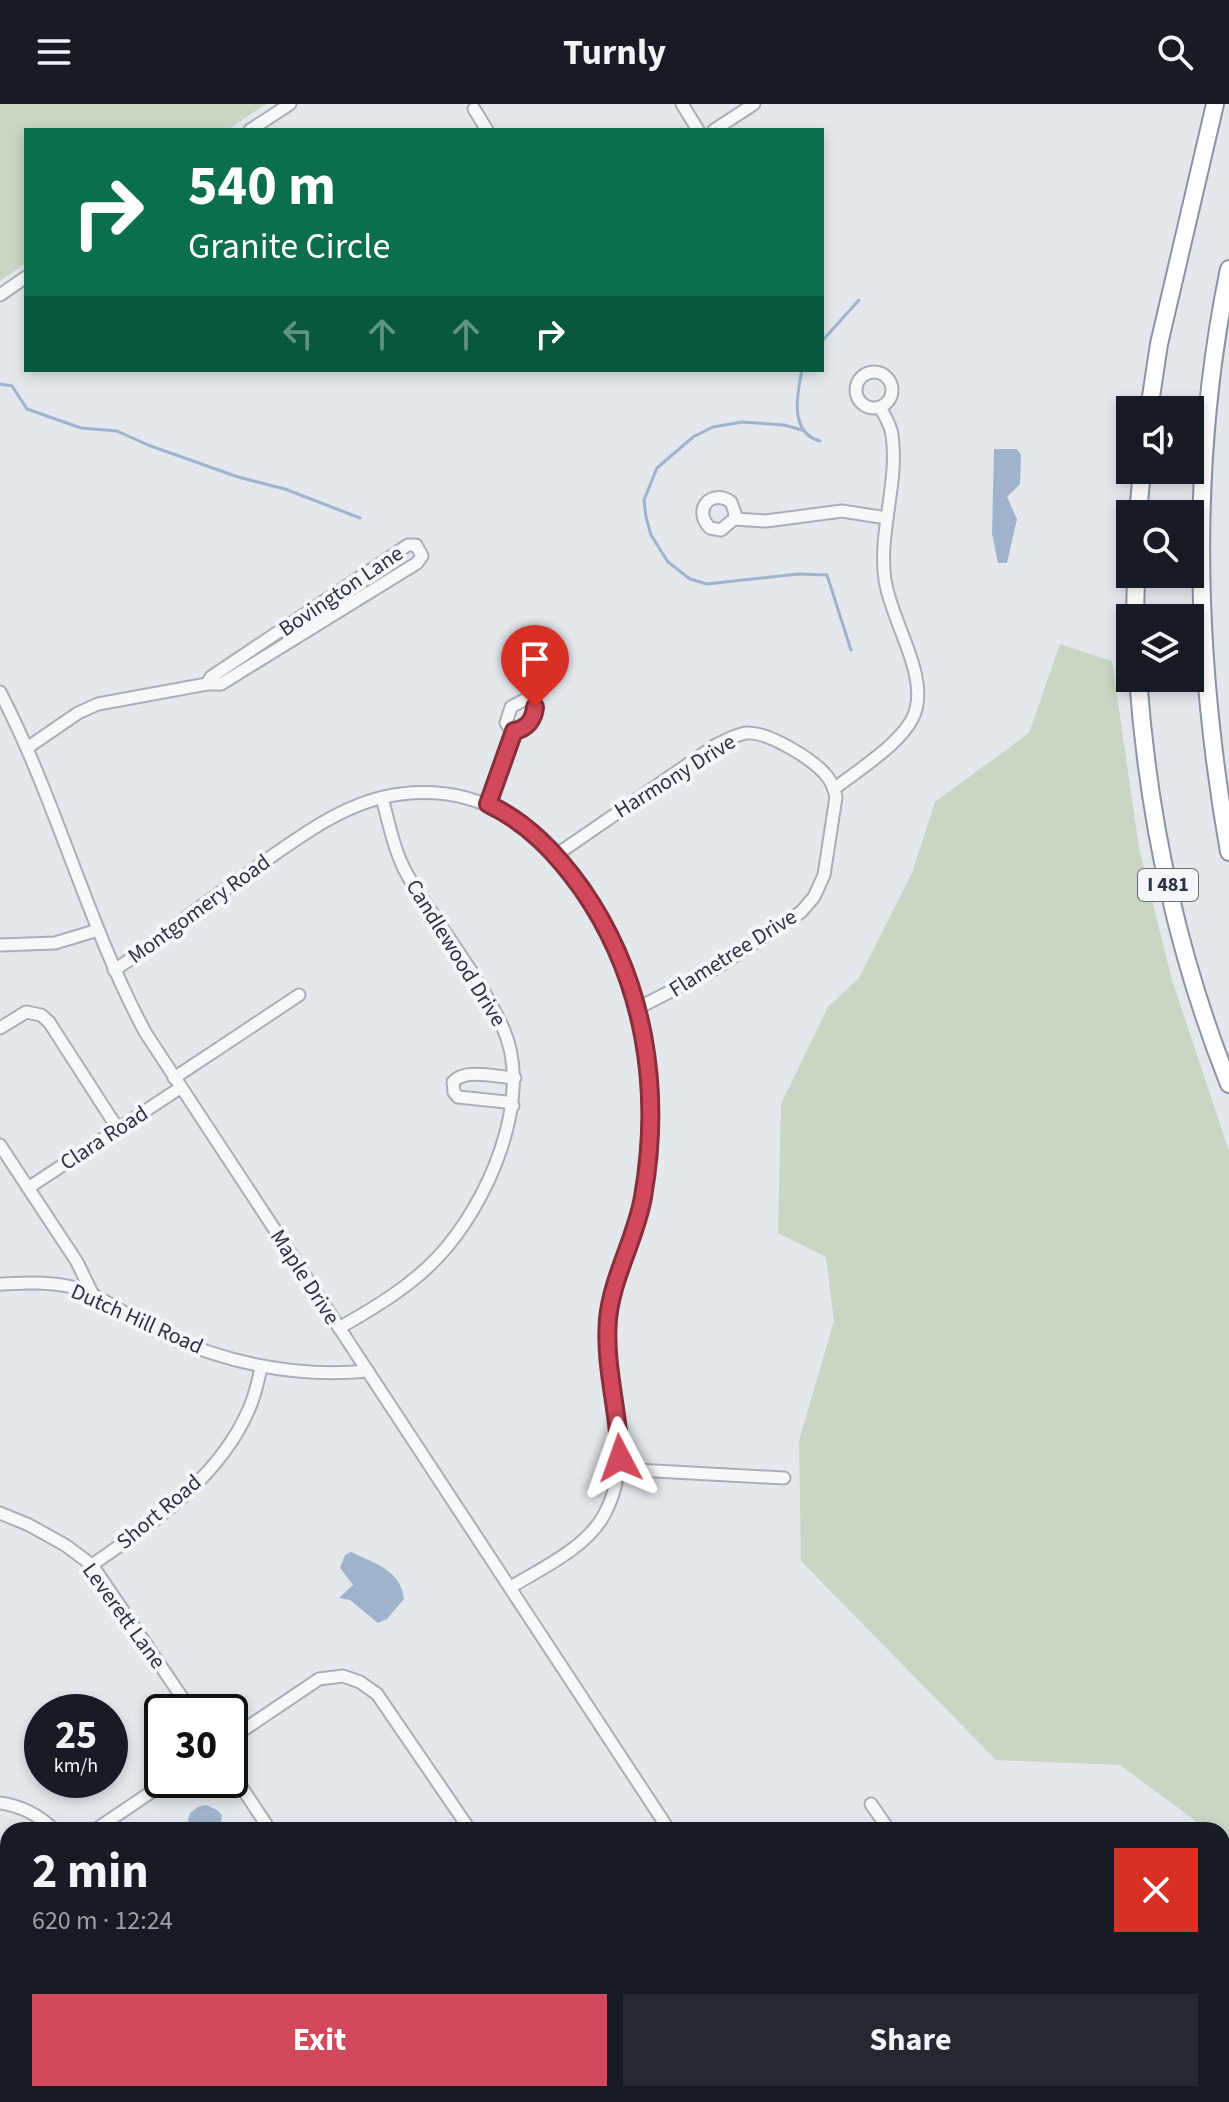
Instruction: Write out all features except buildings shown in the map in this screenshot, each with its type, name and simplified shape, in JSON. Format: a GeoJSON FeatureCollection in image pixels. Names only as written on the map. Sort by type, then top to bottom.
{"type":"FeatureCollection","features":[{"type":"Feature","properties":{"kind":"highway"},"geometry":{"type":"LineString","coordinates":[[1151,396],[1159,344],[1215,104]]}},
{"type":"Feature","properties":{"kind":"highway"},"geometry":{"type":"LineString","coordinates":[[1229,269],[1207,415],[1201,590],[1208,709],[1229,852]]}},
{"type":"Feature","properties":{"kind":"highway","name":"I 481"},"geometry":{"type":"LineString","coordinates":[[1139,692],[1149,793],[1175,919],[1197,998],[1229,1084]]}},
{"type":"Feature","properties":{"kind":"street"},"geometry":{"type":"LineString","coordinates":[[253,128],[290,104]]}},
{"type":"Feature","properties":{"kind":"street"},"geometry":{"type":"LineString","coordinates":[[682,104],[697,128]]}},
{"type":"Feature","properties":{"kind":"street"},"geometry":{"type":"LineString","coordinates":[[717,128],[754,104]]}},
{"type":"Feature","properties":{"kind":"street"},"geometry":{"type":"LineString","coordinates":[[474,109],[486,128]]}},
{"type":"Feature","properties":{"kind":"street"},"geometry":{"type":"LineString","coordinates":[[0,295],[24,278]]}},
{"type":"Feature","properties":{"kind":"street"},"geometry":{"type":"LineString","coordinates":[[834,789],[906,729],[916,710],[917,677],[885,580],[887,518],[892,487],[892,433],[880,407]]}},
{"type":"Feature","properties":{"kind":"street"},"geometry":{"type":"LineString","coordinates":[[734,519],[766,521],[842,511],[887,518]]}},
{"type":"Feature","properties":{"kind":"street","name":"Bovington Lane"},"geometry":{"type":"LineString","coordinates":[[27,748],[78,713],[98,704],[207,684],[211,677],[417,563],[422,556],[419,547],[408,545],[276,641]]}},
{"type":"Feature","properties":{"kind":"street","name":"Maple Drive"},"geometry":{"type":"LineString","coordinates":[[0,692],[27,748],[114,970],[145,1032],[664,1822]]}},
{"type":"Feature","properties":{"kind":"street"},"geometry":{"type":"LineString","coordinates":[[511,1587],[563,1554],[599,1524],[616,1488],[620,1444],[609,1355],[608,1317],[643,1198],[651,1107],[649,1066],[638,1008],[617,948],[596,910],[556,855],[524,826],[488,804],[514,731]]}},
{"type":"Feature","properties":{"kind":"street","name":"Harmony Drive"},"geometry":{"type":"LineString","coordinates":[[556,855],[716,745],[748,733],[762,734],[779,742],[825,773],[834,789]]}},
{"type":"Feature","properties":{"kind":"street","name":"Flametree Drive"},"geometry":{"type":"LineString","coordinates":[[638,1008],[707,973],[801,912],[814,897],[824,875],[836,797],[834,789]]}},
{"type":"Feature","properties":{"kind":"street","name":"Montgomery Road"},"geometry":{"type":"LineString","coordinates":[[114,970],[146,950],[284,847],[354,806],[403,794],[437,794],[488,804]]}},
{"type":"Feature","properties":{"kind":"street","name":"Candlewood Drive"},"geometry":{"type":"LineString","coordinates":[[339,1328],[414,1280],[460,1232],[499,1153],[513,1106],[513,1055],[504,1030],[463,960],[410,881],[400,860],[382,798]]}},
{"type":"Feature","properties":{"kind":"street"},"geometry":{"type":"LineString","coordinates":[[0,945],[55,943],[98,930]]}},
{"type":"Feature","properties":{"kind":"street","name":"Clara Road"},"geometry":{"type":"LineString","coordinates":[[28,1188],[118,1129],[299,995]]}},
{"type":"Feature","properties":{"kind":"street"},"geometry":{"type":"LineString","coordinates":[[0,1028],[26,1012],[41,1015],[49,1022],[118,1129]]}},
{"type":"Feature","properties":{"kind":"street"},"geometry":{"type":"LineString","coordinates":[[513,1106],[506,1102],[458,1097],[453,1082],[469,1074],[515,1078]]}},
{"type":"Feature","properties":{"kind":"street"},"geometry":{"type":"LineString","coordinates":[[0,1145],[77,1262],[93,1295]]}},
{"type":"Feature","properties":{"kind":"street","name":"Dutch Hill Road"},"geometry":{"type":"LineString","coordinates":[[0,1284],[55,1284],[77,1288],[160,1333],[261,1368],[295,1372],[368,1371]]}},
{"type":"Feature","properties":{"kind":"street","name":"Short Road"},"geometry":{"type":"LineString","coordinates":[[92,1565],[158,1518],[196,1485],[217,1461],[249,1411],[261,1368]]}},
{"type":"Feature","properties":{"kind":"street"},"geometry":{"type":"LineString","coordinates":[[619,1469],[784,1478]]}},
{"type":"Feature","properties":{"kind":"street","name":"Leverett Lane"},"geometry":{"type":"LineString","coordinates":[[0,1513],[65,1545],[92,1565],[180,1694]]}},
{"type":"Feature","properties":{"kind":"street"},"geometry":{"type":"LineString","coordinates":[[248,1727],[319,1679],[334,1675],[360,1682],[377,1694],[394,1716],[465,1822]]}},
{"type":"Feature","properties":{"kind":"street"},"geometry":{"type":"LineString","coordinates":[[107,1822],[144,1797]]}},
{"type":"Feature","properties":{"kind":"street"},"geometry":{"type":"LineString","coordinates":[[248,1797],[265,1822]]}},
{"type":"Feature","properties":{"kind":"street"},"geometry":{"type":"LineString","coordinates":[[0,1803],[23,1808],[46,1822]]}},
{"type":"Feature","properties":{"kind":"street"},"geometry":{"type":"LineString","coordinates":[[871,1804],[883,1822]]}},
{"type":"Feature","properties":{"kind":"green space"},"geometry":{"type":"Polygon","coordinates":[[[0,104],[266,104],[230,128],[24,128],[24,264],[0,281],[0,104]]]}},
{"type":"Feature","properties":{"kind":"green space"},"geometry":{"type":"Polygon","coordinates":[[[1060,644],[1112,661],[1139,848],[1172,980],[1229,1151],[1229,1822],[1197,1822],[1120,1765],[996,1760],[801,1561],[799,1441],[834,1321],[826,1257],[778,1233],[781,1104],[828,1007],[859,978],[912,873],[935,802],[1029,733],[1060,644]]]}},
{"type":"Feature","properties":{"kind":"water"},"geometry":{"type":"Polygon","coordinates":[[[994,449],[1017,449],[1021,455],[1020,484],[1007,497],[1017,519],[1007,563],[998,563],[992,534],[994,449]]]}},
{"type":"Feature","properties":{"kind":"water"},"geometry":{"type":"Polygon","coordinates":[[[351,1552],[377,1564],[398,1581],[404,1599],[387,1619],[378,1623],[350,1600],[339,1598],[353,1585],[340,1568],[345,1555],[351,1552]]]}},
{"type":"Feature","properties":{"kind":"water"},"geometry":{"type":"Polygon","coordinates":[[[206,1805],[217,1810],[222,1815],[221,1822],[189,1822],[190,1813],[206,1805]]]}},
{"type":"Feature","properties":{"kind":"waterway"},"geometry":{"type":"LineString","coordinates":[[824,339],[859,300]]}},
{"type":"Feature","properties":{"kind":"waterway"},"geometry":{"type":"LineString","coordinates":[[802,372],[797,401],[799,421],[810,437],[820,441]]}},
{"type":"Feature","properties":{"kind":"waterway"},"geometry":{"type":"LineString","coordinates":[[0,384],[12,386],[27,409],[81,428],[117,431],[148,445],[238,477],[285,489],[360,518]]}},
{"type":"Feature","properties":{"kind":"waterway"},"geometry":{"type":"LineString","coordinates":[[802,430],[784,425],[742,422],[713,427],[693,437],[657,468],[644,500],[646,517],[651,535],[668,562],[690,579],[707,584],[798,574],[827,575],[851,650]]}},
{"type":"Feature","properties":{"kind":"route"},"geometry":{"type":"LineString","coordinates":[[535,707],[529,723],[514,731],[488,804],[544,842],[596,910],[629,977],[649,1066],[651,1107],[643,1198],[608,1317],[607,1340],[620,1458]]}}]}
